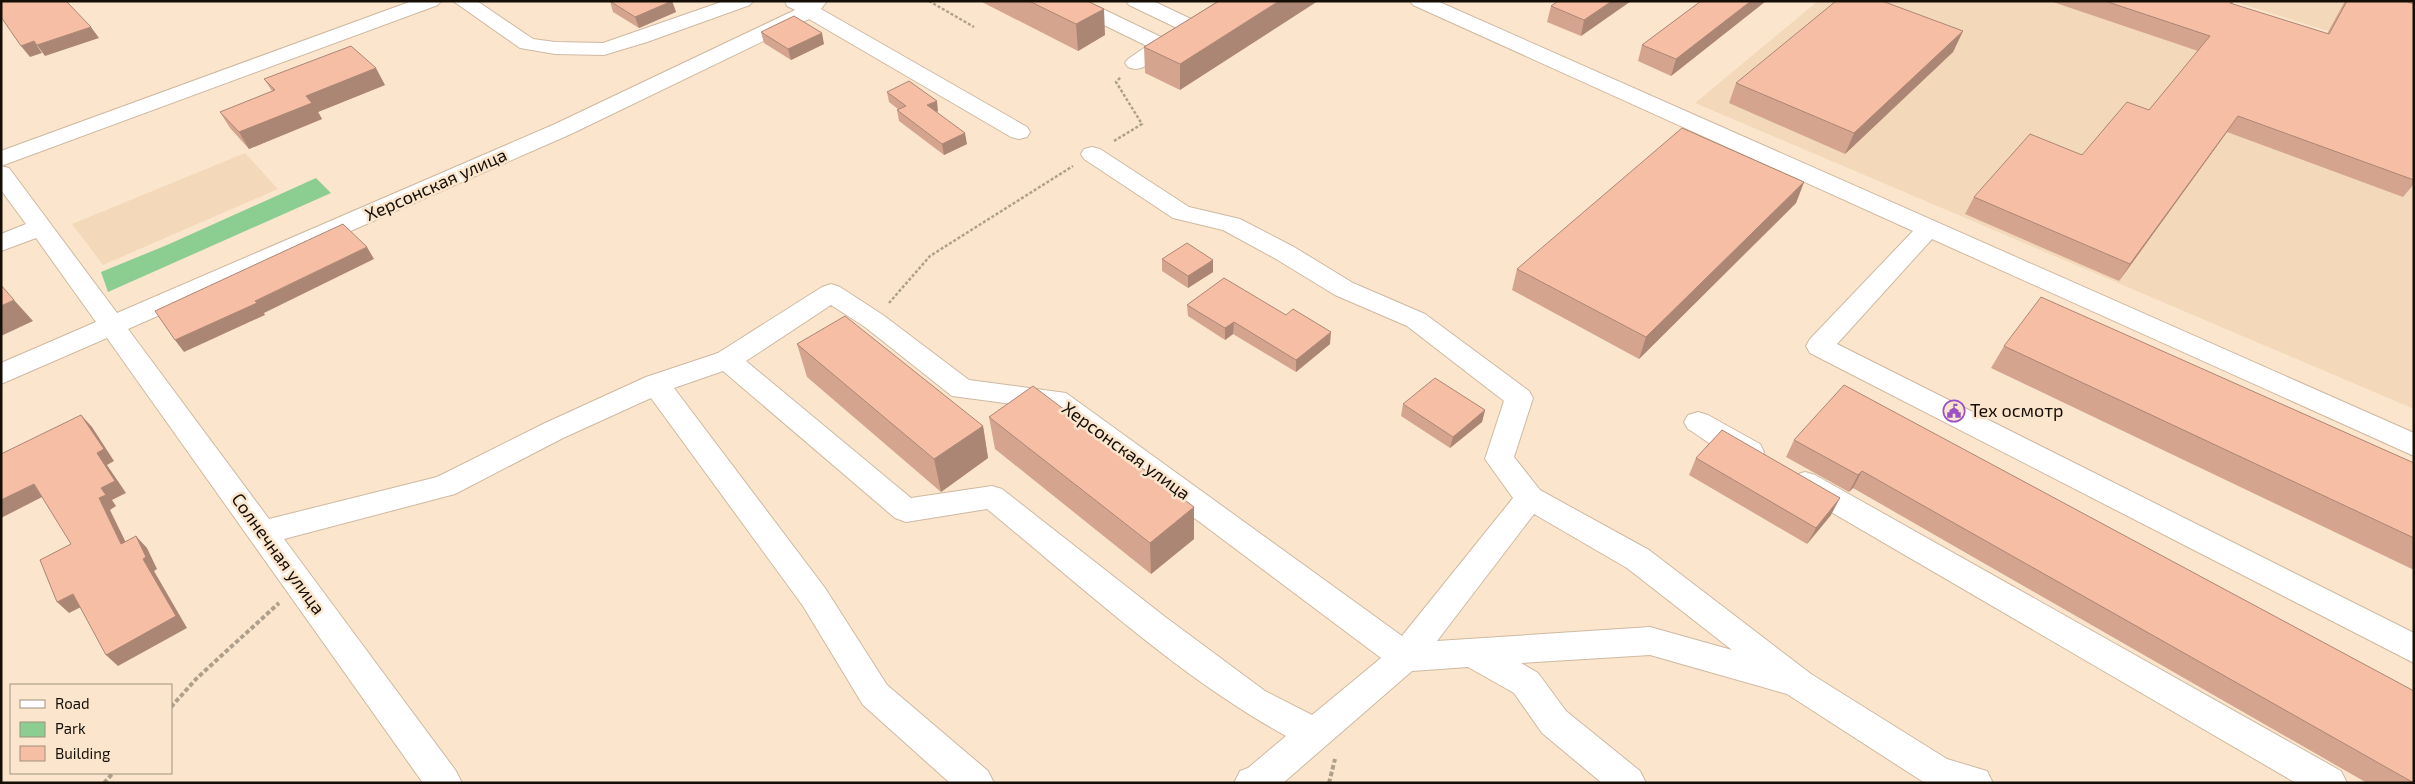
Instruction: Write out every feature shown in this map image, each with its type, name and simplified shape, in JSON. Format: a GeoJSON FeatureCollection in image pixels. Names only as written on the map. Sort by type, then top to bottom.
{"type":"FeatureCollection","features":[{"type":"Feature","properties":{"kind":"street"},"geometry":{"type":"LineString","coordinates":[[1,159],[431,1]]}},
{"type":"Feature","properties":{"kind":"street"},"geometry":{"type":"LineString","coordinates":[[463,1],[527,44],[556,48],[604,49],[743,1]]}},
{"type":"Feature","properties":{"kind":"street"},"geometry":{"type":"LineString","coordinates":[[1070,1],[1163,46]]}},
{"type":"Feature","properties":{"kind":"street"},"geometry":{"type":"LineString","coordinates":[[1136,1],[1192,27]]}},
{"type":"Feature","properties":{"kind":"street"},"geometry":{"type":"LineString","coordinates":[[1135,63],[1233,1]]}},
{"type":"Feature","properties":{"kind":"street"},"geometry":{"type":"LineString","coordinates":[[1427,2],[2414,446]]}},
{"type":"Feature","properties":{"kind":"street"},"geometry":{"type":"LineString","coordinates":[[806,4],[1019,132]]}},
{"type":"Feature","properties":{"kind":"street","name":"Херсонская улица"},"geometry":{"type":"LineString","coordinates":[[1,374],[563,129],[758,37],[806,4]]}},
{"type":"Feature","properties":{"kind":"street"},"geometry":{"type":"LineString","coordinates":[[1092,154],[1181,213],[1232,224],[1285,253],[1344,289],[1416,320],[1519,398],[1499,459],[1530,498],[1638,559],[1799,684],[1930,777],[1976,783]]}},
{"type":"Feature","properties":{"kind":"street","name":"Солнечная улица"},"geometry":{"type":"LineString","coordinates":[[1,173],[444,783]]}},
{"type":"Feature","properties":{"kind":"street"},"geometry":{"type":"LineString","coordinates":[[1,243],[42,228]]}},
{"type":"Feature","properties":{"kind":"street"},"geometry":{"type":"LineString","coordinates":[[1929,228],[1819,346],[2414,649]]}},
{"type":"Feature","properties":{"kind":"street","name":"Херсонская улица"},"geometry":{"type":"LineString","coordinates":[[727,360],[831,293],[874,321],[962,389],[1056,400],[1405,657]]}},
{"type":"Feature","properties":{"kind":"street"},"geometry":{"type":"LineString","coordinates":[[262,533],[445,486],[553,431],[656,384],[727,360],[906,510],[992,497],[1153,626],[1252,702],[1314,734]]}},
{"type":"Feature","properties":{"kind":"street"},"geometry":{"type":"LineString","coordinates":[[656,384],[814,597],[875,695],[976,783]]}},
{"type":"Feature","properties":{"kind":"street"},"geometry":{"type":"LineString","coordinates":[[1698,422],[2329,783]]}},
{"type":"Feature","properties":{"kind":"street"},"geometry":{"type":"LineString","coordinates":[[1252,783],[1258,782],[1405,657],[1530,498]]}},
{"type":"Feature","properties":{"kind":"street"},"geometry":{"type":"LineString","coordinates":[[1405,657],[1650,641],[1799,684]]}},
{"type":"Feature","properties":{"kind":"street"},"geometry":{"type":"LineString","coordinates":[[1472,653],[1526,683],[1554,722],[1628,783]]}},
{"type":"Feature","properties":{"kind":"path"},"geometry":{"type":"LineString","coordinates":[[928,1],[974,27]]}},
{"type":"Feature","properties":{"kind":"path"},"geometry":{"type":"LineString","coordinates":[[874,321],[930,256],[1142,124],[1116,82],[1135,63]]}},
{"type":"Feature","properties":{"kind":"path"},"geometry":{"type":"LineString","coordinates":[[172,706],[197,678],[299,584]]}},
{"type":"Feature","properties":{"kind":"shaded area"},"geometry":{"type":"Polygon","coordinates":[[[1818,1],[2191,1],[2414,72],[2414,409],[1695,103],[1818,1]]]}},
{"type":"Feature","properties":{"kind":"shaded area"},"geometry":{"type":"Polygon","coordinates":[[[2232,1],[2414,1],[2414,58],[2232,1]]]}},
{"type":"Feature","properties":{"kind":"shaded area"},"geometry":{"type":"Polygon","coordinates":[[[245,153],[278,189],[103,265],[72,224],[245,153]]]}},
{"type":"Feature","properties":{"kind":"green space"},"geometry":{"type":"Polygon","coordinates":[[[316,178],[331,193],[108,292],[101,272],[167,245],[316,178]]]}},
{"type":"Feature","properties":{"kind":"building"},"geometry":{"type":"Polygon","coordinates":[[[1,1],[66,1],[91,27],[37,45],[34,41],[21,46],[1,17],[1,1]]]}},
{"type":"Feature","properties":{"kind":"building"},"geometry":{"type":"Polygon","coordinates":[[[610,1],[672,1],[635,17],[610,1]]]}},
{"type":"Feature","properties":{"kind":"building"},"geometry":{"type":"Polygon","coordinates":[[[1029,1],[1087,1],[1104,9],[1076,24],[1029,1]]]}},
{"type":"Feature","properties":{"kind":"building"},"geometry":{"type":"Polygon","coordinates":[[[1219,1],[1279,1],[1180,64],[1144,47],[1219,1]]]}},
{"type":"Feature","properties":{"kind":"building"},"geometry":{"type":"Polygon","coordinates":[[[1558,1],[1612,1],[1584,20],[1551,6],[1558,1]]]}},
{"type":"Feature","properties":{"kind":"building"},"geometry":{"type":"Polygon","coordinates":[[[1701,1],[1751,1],[1676,59],[1642,45],[1701,1]]]}},
{"type":"Feature","properties":{"kind":"building"},"geometry":{"type":"Polygon","coordinates":[[[1836,1],[1882,1],[1963,31],[1854,133],[1736,83],[1836,1]]]}},
{"type":"Feature","properties":{"kind":"building"},"geometry":{"type":"Polygon","coordinates":[[[2105,1],[2232,1],[2230,3],[2329,34],[2347,1],[2405,1],[2414,4],[2414,180],[2238,116],[2130,264],[1974,197],[2030,134],[2082,155],[2127,102],[2149,110],[2210,36],[2105,1]]]}},
{"type":"Feature","properties":{"kind":"building"},"geometry":{"type":"Polygon","coordinates":[[[794,16],[822,33],[788,49],[761,32],[794,16]]]}},
{"type":"Feature","properties":{"kind":"building"},"geometry":{"type":"Polygon","coordinates":[[[351,46],[376,68],[306,96],[312,103],[239,132],[220,112],[275,90],[264,79],[351,46]]]}},
{"type":"Feature","properties":{"kind":"building"},"geometry":{"type":"Polygon","coordinates":[[[909,81],[937,101],[927,105],[965,133],[942,144],[897,110],[906,106],[887,92],[909,81]]]}},
{"type":"Feature","properties":{"kind":"building"},"geometry":{"type":"Polygon","coordinates":[[[1682,128],[1804,182],[1646,337],[1517,269],[1682,128]]]}},
{"type":"Feature","properties":{"kind":"building"},"geometry":{"type":"Polygon","coordinates":[[[343,224],[367,247],[255,301],[257,303],[175,340],[155,311],[343,224]]]}},
{"type":"Feature","properties":{"kind":"building"},"geometry":{"type":"Polygon","coordinates":[[[1187,243],[1213,260],[1188,276],[1162,259],[1187,243]]]}},
{"type":"Feature","properties":{"kind":"building"},"geometry":{"type":"Polygon","coordinates":[[[1224,278],[1286,315],[1293,309],[1331,332],[1296,360],[1234,322],[1225,328],[1187,305],[1224,278]]]}},
{"type":"Feature","properties":{"kind":"building"},"geometry":{"type":"Polygon","coordinates":[[[1,285],[14,300],[1,306],[1,285]]]}},
{"type":"Feature","properties":{"kind":"building"},"geometry":{"type":"Polygon","coordinates":[[[2041,297],[2414,463],[2414,538],[2004,346],[2041,297]]]}},
{"type":"Feature","properties":{"kind":"building"},"geometry":{"type":"Polygon","coordinates":[[[845,316],[983,426],[934,459],[797,344],[845,316]]]}},
{"type":"Feature","properties":{"kind":"building"},"geometry":{"type":"Polygon","coordinates":[[[1435,378],[1485,410],[1453,437],[1403,404],[1435,378]]]}},
{"type":"Feature","properties":{"kind":"building"},"geometry":{"type":"Polygon","coordinates":[[[1844,385],[2414,691],[2414,783],[1862,471],[1858,475],[1794,440],[1844,385]]]}},
{"type":"Feature","properties":{"kind":"building"},"geometry":{"type":"Polygon","coordinates":[[[1033,386],[1194,507],[1150,543],[989,417],[1033,386]]]}},
{"type":"Feature","properties":{"kind":"building"},"geometry":{"type":"Polygon","coordinates":[[[81,415],[104,449],[97,453],[115,481],[101,488],[106,495],[99,498],[121,544],[136,536],[146,557],[143,559],[176,616],[106,655],[73,594],[57,602],[40,560],[71,544],[34,484],[1,500],[1,454],[81,415]]]}},
{"type":"Feature","properties":{"kind":"building"},"geometry":{"type":"Polygon","coordinates":[[[1722,430],[1840,498],[1816,528],[1696,458],[1722,430]]]}},
{"type":"Feature","properties":{"kind":"place","name":"Тех осмотр"},"geometry":{"type":"Point","coordinates":[1954,411]}}]}
